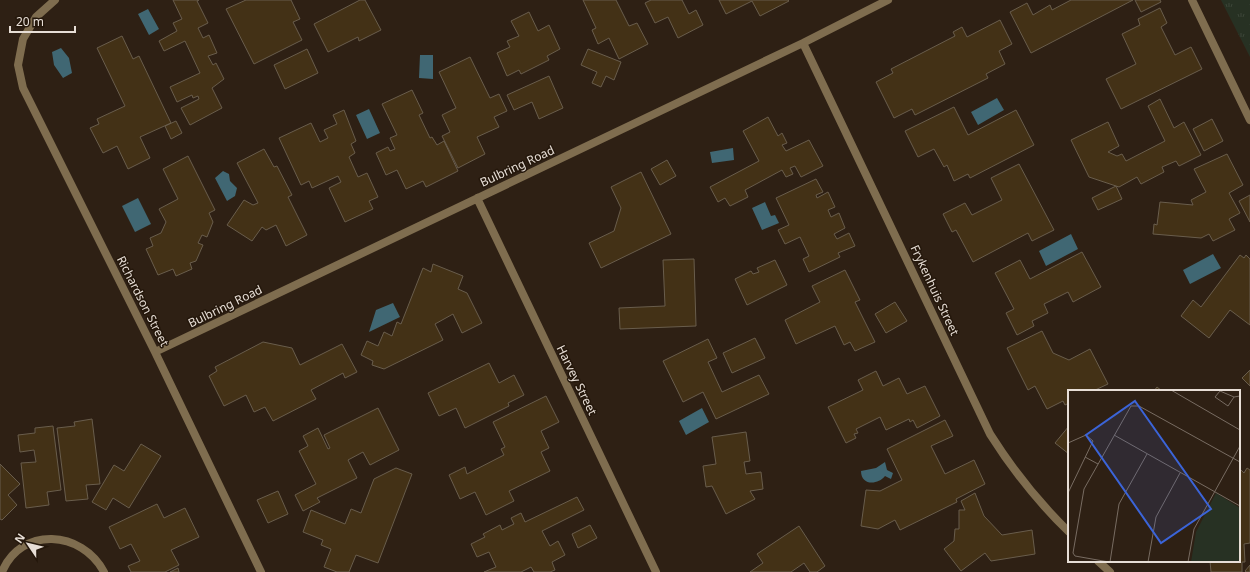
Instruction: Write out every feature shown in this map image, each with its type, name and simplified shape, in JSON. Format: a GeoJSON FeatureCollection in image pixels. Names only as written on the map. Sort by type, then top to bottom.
{"type":"FeatureCollection","features":[{"type":"Feature","properties":{"kind":"street","name":"Richardson Street"},"geometry":{"type":"LineString","coordinates":[[55,0],[36,17],[23,39],[18,65],[23,88],[156,352],[261,572]]}},
{"type":"Feature","properties":{"kind":"street","name":"Bulbring Road"},"geometry":{"type":"LineString","coordinates":[[156,352],[476,198],[804,43],[888,0]]}},
{"type":"Feature","properties":{"kind":"street"},"geometry":{"type":"LineString","coordinates":[[1192,0],[1250,120]]}},
{"type":"Feature","properties":{"kind":"street","name":"Frykenhuis Street"},"geometry":{"type":"LineString","coordinates":[[804,43],[990,434],[1012,470],[1044,508],[1068,531]]}},
{"type":"Feature","properties":{"kind":"street","name":"Harvey Street"},"geometry":{"type":"LineString","coordinates":[[476,198],[656,572]]}},
{"type":"Feature","properties":{"kind":"street"},"geometry":{"type":"LineString","coordinates":[[2,572],[15,553],[30,542],[50,539],[68,540],[86,550],[99,563],[104,572]]}},
{"type":"Feature","properties":{"kind":"street"},"geometry":{"type":"LineString","coordinates":[[1099,562],[1110,572]]}},
{"type":"Feature","properties":{"kind":"green space"},"geometry":{"type":"Polygon","coordinates":[[[1221,0],[1250,0],[1250,57],[1221,0]]]}},
{"type":"Feature","properties":{"kind":"water"},"geometry":{"type":"Polygon","coordinates":[[[148,9],[159,29],[149,35],[138,14],[148,9]]]}},
{"type":"Feature","properties":{"kind":"water"},"geometry":{"type":"Polygon","coordinates":[[[61,48],[69,58],[72,73],[63,78],[54,65],[52,52],[61,48]]]}},
{"type":"Feature","properties":{"kind":"water"},"geometry":{"type":"Polygon","coordinates":[[[420,55],[433,55],[433,79],[419,78],[420,55]]]}},
{"type":"Feature","properties":{"kind":"water"},"geometry":{"type":"Polygon","coordinates":[[[997,98],[1004,110],[978,125],[971,112],[997,98]]]}},
{"type":"Feature","properties":{"kind":"water"},"geometry":{"type":"Polygon","coordinates":[[[369,109],[380,133],[367,139],[356,115],[369,109]]]}},
{"type":"Feature","properties":{"kind":"water"},"geometry":{"type":"Polygon","coordinates":[[[733,148],[734,160],[712,163],[710,152],[733,148]]]}},
{"type":"Feature","properties":{"kind":"water"},"geometry":{"type":"Polygon","coordinates":[[[223,171],[229,174],[230,181],[237,188],[235,196],[227,201],[215,178],[223,171]]]}},
{"type":"Feature","properties":{"kind":"water"},"geometry":{"type":"Polygon","coordinates":[[[138,198],[151,224],[135,232],[122,206],[138,198]]]}},
{"type":"Feature","properties":{"kind":"water"},"geometry":{"type":"Polygon","coordinates":[[[765,202],[771,216],[775,215],[779,223],[762,230],[752,208],[765,202]]]}},
{"type":"Feature","properties":{"kind":"water"},"geometry":{"type":"Polygon","coordinates":[[[1071,234],[1078,249],[1046,266],[1039,251],[1071,234]]]}},
{"type":"Feature","properties":{"kind":"water"},"geometry":{"type":"Polygon","coordinates":[[[1213,254],[1221,268],[1190,284],[1183,270],[1213,254]]]}},
{"type":"Feature","properties":{"kind":"water"},"geometry":{"type":"Polygon","coordinates":[[[393,303],[400,317],[369,332],[376,310],[393,303]]]}},
{"type":"Feature","properties":{"kind":"water"},"geometry":{"type":"Polygon","coordinates":[[[702,408],[709,422],[686,435],[679,421],[702,408]]]}},
{"type":"Feature","properties":{"kind":"water"},"geometry":{"type":"Polygon","coordinates":[[[885,462],[887,470],[893,473],[891,479],[885,476],[878,481],[867,482],[864,479],[861,471],[876,468],[885,462]]]}},
{"type":"Feature","properties":{"kind":"building"},"geometry":{"type":"Polygon","coordinates":[[[173,0],[199,0],[197,1],[208,23],[198,28],[203,38],[209,35],[217,53],[208,56],[213,65],[216,63],[224,79],[212,88],[222,108],[190,125],[181,108],[199,99],[198,96],[193,98],[192,95],[177,102],[170,87],[200,73],[185,41],[164,51],[159,41],[177,31],[173,23],[182,19],[173,0]]]}},
{"type":"Feature","properties":{"kind":"building"},"geometry":{"type":"Polygon","coordinates":[[[246,0],[291,0],[300,19],[293,22],[302,40],[254,64],[226,9],[246,0]]]}},
{"type":"Feature","properties":{"kind":"building"},"geometry":{"type":"Polygon","coordinates":[[[360,0],[365,0],[381,30],[359,41],[358,37],[328,52],[314,24],[360,0]]]}},
{"type":"Feature","properties":{"kind":"building"},"geometry":{"type":"Polygon","coordinates":[[[583,0],[616,0],[629,26],[637,23],[648,44],[619,59],[609,38],[598,44],[592,30],[596,28],[583,0]]]}},
{"type":"Feature","properties":{"kind":"building"},"geometry":{"type":"Polygon","coordinates":[[[651,0],[682,0],[689,14],[696,10],[703,25],[678,38],[668,17],[655,23],[645,3],[651,0]]]}},
{"type":"Feature","properties":{"kind":"building"},"geometry":{"type":"Polygon","coordinates":[[[719,0],[789,1],[760,16],[752,1],[726,14],[719,0]]]}},
{"type":"Feature","properties":{"kind":"building"},"geometry":{"type":"Polygon","coordinates":[[[1071,0],[1133,0],[1031,53],[1010,12],[1027,3],[1033,15],[1050,5],[1052,10],[1071,0]]]}},
{"type":"Feature","properties":{"kind":"building"},"geometry":{"type":"Polygon","coordinates":[[[1135,0],[1160,0],[1161,2],[1141,12],[1135,0]]]}},
{"type":"Feature","properties":{"kind":"building"},"geometry":{"type":"Polygon","coordinates":[[[1160,8],[1167,23],[1161,27],[1175,55],[1191,47],[1202,69],[1121,109],[1106,79],[1136,64],[1122,34],[1140,25],[1138,19],[1160,8]]]}},
{"type":"Feature","properties":{"kind":"building"},"geometry":{"type":"Polygon","coordinates":[[[529,12],[538,31],[549,25],[560,49],[547,56],[549,60],[521,74],[519,70],[507,76],[497,53],[510,47],[507,41],[519,36],[511,21],[529,12]]]}},
{"type":"Feature","properties":{"kind":"building"},"geometry":{"type":"Polygon","coordinates":[[[1000,20],[1012,44],[999,51],[1005,64],[986,74],[988,78],[915,115],[912,109],[894,118],[876,82],[893,73],[891,69],[955,36],[953,32],[962,27],[967,37],[1000,20]]]}},
{"type":"Feature","properties":{"kind":"building"},"geometry":{"type":"Polygon","coordinates":[[[122,36],[133,59],[139,56],[171,123],[140,137],[150,158],[128,169],[117,146],[103,153],[90,128],[99,124],[97,119],[125,106],[97,48],[122,36]]]}},
{"type":"Feature","properties":{"kind":"building"},"geometry":{"type":"Polygon","coordinates":[[[307,49],[318,73],[285,89],[274,65],[307,49]]]}},
{"type":"Feature","properties":{"kind":"building"},"geometry":{"type":"Polygon","coordinates":[[[588,49],[621,62],[614,80],[606,76],[601,87],[592,83],[597,72],[581,65],[588,49]]]}},
{"type":"Feature","properties":{"kind":"building"},"geometry":{"type":"Polygon","coordinates":[[[470,57],[490,98],[499,94],[507,111],[494,117],[499,127],[477,137],[485,154],[458,168],[442,136],[450,132],[442,115],[456,108],[439,72],[470,57]]]}},
{"type":"Feature","properties":{"kind":"building"},"geometry":{"type":"Polygon","coordinates":[[[549,76],[563,108],[539,119],[532,102],[514,110],[507,95],[549,76]]]}},
{"type":"Feature","properties":{"kind":"building"},"geometry":{"type":"Polygon","coordinates":[[[412,90],[423,113],[419,115],[430,138],[432,137],[437,145],[444,141],[458,171],[426,187],[423,181],[406,189],[397,170],[386,175],[376,153],[388,147],[390,151],[395,149],[390,138],[397,135],[382,104],[412,90]]]}},
{"type":"Feature","properties":{"kind":"building"},"geometry":{"type":"Polygon","coordinates":[[[1160,99],[1174,128],[1184,122],[1201,155],[1179,166],[1176,161],[1162,167],[1164,172],[1141,184],[1137,177],[1119,187],[1089,177],[1071,140],[1108,122],[1119,146],[1108,152],[1117,156],[1122,154],[1126,161],[1165,141],[1148,106],[1160,99]]]}},
{"type":"Feature","properties":{"kind":"building"},"geometry":{"type":"Polygon","coordinates":[[[954,107],[968,135],[1016,110],[1034,145],[970,178],[968,174],[954,181],[947,165],[944,167],[934,149],[918,157],[905,131],[954,107]]]}},
{"type":"Feature","properties":{"kind":"building"},"geometry":{"type":"Polygon","coordinates":[[[344,110],[356,141],[351,144],[355,153],[349,157],[358,177],[367,173],[378,197],[369,201],[373,209],[345,222],[329,188],[341,182],[338,176],[312,188],[309,181],[301,185],[279,138],[311,123],[320,142],[328,138],[324,130],[337,124],[333,115],[344,110]]]}},
{"type":"Feature","properties":{"kind":"building"},"geometry":{"type":"Polygon","coordinates":[[[768,117],[778,136],[782,133],[787,143],[782,145],[786,151],[809,140],[823,166],[801,177],[795,166],[790,168],[793,174],[786,177],[782,170],[745,190],[748,197],[730,206],[725,198],[718,202],[710,187],[759,161],[743,131],[768,117]]]}},
{"type":"Feature","properties":{"kind":"building"},"geometry":{"type":"Polygon","coordinates":[[[1212,119],[1223,141],[1204,151],[1193,129],[1212,119]]]}},
{"type":"Feature","properties":{"kind":"building"},"geometry":{"type":"Polygon","coordinates":[[[176,121],[182,133],[171,139],[165,126],[176,121]]]}},
{"type":"Feature","properties":{"kind":"building"},"geometry":{"type":"Polygon","coordinates":[[[264,149],[274,167],[277,166],[292,195],[288,197],[307,235],[286,246],[276,225],[266,230],[262,227],[252,241],[227,225],[244,200],[253,205],[258,203],[237,163],[264,149]]]}},
{"type":"Feature","properties":{"kind":"building"},"geometry":{"type":"Polygon","coordinates":[[[1227,154],[1243,185],[1229,193],[1240,213],[1229,219],[1235,230],[1213,241],[1209,234],[1201,238],[1153,234],[1154,224],[1157,225],[1160,202],[1193,205],[1191,200],[1206,192],[1194,169],[1227,154]]]}},
{"type":"Feature","properties":{"kind":"building"},"geometry":{"type":"Polygon","coordinates":[[[188,156],[215,210],[209,213],[213,222],[207,237],[202,235],[198,243],[203,245],[196,261],[190,263],[192,269],[176,276],[173,269],[158,275],[146,249],[153,246],[150,238],[161,233],[166,222],[159,209],[178,199],[163,169],[188,156]]]}},
{"type":"Feature","properties":{"kind":"building"},"geometry":{"type":"Polygon","coordinates":[[[667,160],[676,176],[660,185],[651,169],[667,160]]]}},
{"type":"Feature","properties":{"kind":"building"},"geometry":{"type":"Polygon","coordinates":[[[1019,164],[1054,230],[1032,241],[1028,233],[973,262],[956,230],[952,232],[943,214],[965,203],[972,215],[1002,200],[991,178],[1019,164]]]}},
{"type":"Feature","properties":{"kind":"building"},"geometry":{"type":"Polygon","coordinates":[[[641,172],[671,234],[601,268],[589,243],[614,231],[621,208],[611,187],[641,172]]]}},
{"type":"Feature","properties":{"kind":"building"},"geometry":{"type":"Polygon","coordinates":[[[816,179],[823,192],[816,195],[817,198],[828,192],[835,207],[828,210],[831,217],[839,213],[845,228],[834,234],[837,239],[849,233],[855,246],[838,253],[840,257],[809,272],[803,259],[809,256],[800,237],[785,244],[778,230],[789,225],[776,198],[816,179]]]}},
{"type":"Feature","properties":{"kind":"building"},"geometry":{"type":"Polygon","coordinates":[[[1116,186],[1122,199],[1098,210],[1092,198],[1116,186]]]}},
{"type":"Feature","properties":{"kind":"building"},"geometry":{"type":"Polygon","coordinates":[[[1250,195],[1250,222],[1239,201],[1250,195]]]}},
{"type":"Feature","properties":{"kind":"building"},"geometry":{"type":"Polygon","coordinates":[[[1082,252],[1101,287],[1073,302],[1068,292],[1044,304],[1048,313],[1032,321],[1034,326],[1017,335],[1006,313],[1014,309],[995,273],[1020,260],[1030,279],[1082,252]]]}},
{"type":"Feature","properties":{"kind":"building"},"geometry":{"type":"Polygon","coordinates":[[[1240,255],[1244,258],[1246,255],[1250,259],[1250,325],[1230,310],[1209,338],[1181,316],[1193,300],[1201,307],[1240,255]]]}},
{"type":"Feature","properties":{"kind":"building"},"geometry":{"type":"Polygon","coordinates":[[[694,259],[696,326],[620,329],[619,308],[665,306],[663,260],[694,259]]]}},
{"type":"Feature","properties":{"kind":"building"},"geometry":{"type":"Polygon","coordinates":[[[775,260],[787,285],[747,305],[735,279],[751,271],[753,274],[759,272],[757,268],[775,260]]]}},
{"type":"Feature","properties":{"kind":"building"},"geometry":{"type":"Polygon","coordinates":[[[433,264],[463,276],[458,289],[467,293],[482,323],[462,333],[453,314],[435,324],[443,340],[384,369],[372,365],[373,361],[361,355],[367,341],[378,346],[384,332],[392,336],[397,322],[401,324],[423,268],[431,272],[433,264]]]}},
{"type":"Feature","properties":{"kind":"building"},"geometry":{"type":"Polygon","coordinates":[[[845,270],[860,300],[855,302],[875,342],[855,351],[850,342],[844,345],[835,326],[796,344],[785,320],[820,302],[812,286],[845,270]]]}},
{"type":"Feature","properties":{"kind":"building"},"geometry":{"type":"Polygon","coordinates":[[[895,302],[907,321],[886,333],[875,314],[895,302]]]}},
{"type":"Feature","properties":{"kind":"building"},"geometry":{"type":"Polygon","coordinates":[[[1042,331],[1053,353],[1069,360],[1090,349],[1108,384],[1095,390],[1068,390],[1068,404],[1065,405],[1063,401],[1047,409],[1035,386],[1028,390],[1007,348],[1042,331]]]}},
{"type":"Feature","properties":{"kind":"building"},"geometry":{"type":"Polygon","coordinates":[[[755,338],[765,358],[732,373],[723,353],[755,338]]]}},
{"type":"Feature","properties":{"kind":"building"},"geometry":{"type":"Polygon","coordinates":[[[708,339],[717,358],[708,362],[722,392],[759,375],[769,394],[716,419],[703,392],[683,402],[663,361],[708,339]]]}},
{"type":"Feature","properties":{"kind":"building"},"geometry":{"type":"Polygon","coordinates":[[[263,342],[292,348],[300,365],[342,344],[357,372],[345,378],[343,373],[311,390],[316,399],[273,421],[265,407],[254,412],[246,395],[224,406],[209,376],[217,371],[215,367],[263,342]]]}},
{"type":"Feature","properties":{"kind":"building"},"geometry":{"type":"Polygon","coordinates":[[[489,363],[499,383],[514,375],[524,395],[508,403],[509,406],[465,428],[456,408],[439,416],[428,393],[489,363]]]}},
{"type":"Feature","properties":{"kind":"building"},"geometry":{"type":"Polygon","coordinates":[[[1250,370],[1250,386],[1242,378],[1250,370]]]}},
{"type":"Feature","properties":{"kind":"building"},"geometry":{"type":"Polygon","coordinates":[[[876,371],[883,386],[899,378],[907,394],[925,386],[940,416],[917,428],[913,420],[910,422],[909,419],[886,430],[880,417],[856,429],[858,433],[854,434],[856,438],[846,443],[828,407],[863,390],[858,380],[876,371]]]}},
{"type":"Feature","properties":{"kind":"building"},"geometry":{"type":"Polygon","coordinates":[[[546,396],[559,422],[541,431],[549,448],[541,452],[550,471],[509,491],[514,501],[486,515],[475,492],[460,499],[449,475],[465,467],[467,474],[504,455],[501,449],[505,447],[493,422],[546,396]]]}},
{"type":"Feature","properties":{"kind":"building"},"geometry":{"type":"Polygon","coordinates":[[[378,408],[399,450],[370,465],[363,452],[348,460],[357,478],[317,498],[320,502],[303,511],[295,495],[316,484],[299,451],[308,446],[303,436],[318,428],[328,449],[330,448],[324,435],[378,408]]]}},
{"type":"Feature","properties":{"kind":"building"},"geometry":{"type":"Polygon","coordinates":[[[92,419],[100,484],[86,485],[88,499],[66,501],[57,428],[75,426],[74,422],[92,419]]]}},
{"type":"Feature","properties":{"kind":"building"},"geometry":{"type":"Polygon","coordinates":[[[945,420],[953,436],[931,446],[945,474],[974,460],[985,484],[956,499],[957,502],[900,530],[895,520],[878,529],[861,526],[866,490],[880,491],[902,480],[887,449],[945,420]]]}},
{"type":"Feature","properties":{"kind":"building"},"geometry":{"type":"Polygon","coordinates":[[[53,426],[61,490],[47,492],[49,505],[26,508],[21,463],[36,462],[34,450],[20,452],[18,435],[35,433],[35,428],[53,426]]]}},
{"type":"Feature","properties":{"kind":"building"},"geometry":{"type":"Polygon","coordinates":[[[1068,427],[1068,453],[1055,443],[1068,427]]]}},
{"type":"Feature","properties":{"kind":"building"},"geometry":{"type":"Polygon","coordinates":[[[746,432],[750,461],[744,462],[746,474],[761,472],[763,489],[750,491],[755,499],[726,514],[712,486],[706,487],[703,466],[716,464],[712,437],[746,432]]]}},
{"type":"Feature","properties":{"kind":"building"},"geometry":{"type":"Polygon","coordinates":[[[141,444],[161,456],[129,508],[113,498],[106,510],[92,502],[114,465],[124,471],[141,444]]]}},
{"type":"Feature","properties":{"kind":"building"},"geometry":{"type":"Polygon","coordinates":[[[0,464],[20,484],[8,495],[17,505],[2,520],[0,519],[0,464]]]}},
{"type":"Feature","properties":{"kind":"building"},"geometry":{"type":"Polygon","coordinates":[[[396,468],[412,474],[378,563],[356,555],[349,572],[337,572],[324,567],[331,549],[321,545],[323,540],[303,532],[311,510],[345,524],[351,509],[361,513],[374,479],[396,468]]]}},
{"type":"Feature","properties":{"kind":"building"},"geometry":{"type":"Polygon","coordinates":[[[1247,468],[1250,470],[1250,543],[1244,544],[1245,562],[1242,562],[1242,572],[1211,572],[1210,562],[1240,562],[1240,469],[1244,473],[1247,468]]]}},
{"type":"Feature","properties":{"kind":"building"},"geometry":{"type":"Polygon","coordinates":[[[278,491],[288,514],[268,523],[257,500],[278,491]]]}},
{"type":"Feature","properties":{"kind":"building"},"geometry":{"type":"Polygon","coordinates":[[[975,493],[984,516],[1002,535],[1032,530],[1035,554],[991,561],[985,553],[961,571],[944,549],[954,541],[955,529],[959,529],[959,510],[965,510],[961,501],[975,493]]]}},
{"type":"Feature","properties":{"kind":"building"},"geometry":{"type":"Polygon","coordinates":[[[577,497],[584,510],[542,531],[550,546],[558,541],[565,555],[552,562],[555,570],[550,572],[534,572],[531,567],[521,572],[484,572],[496,567],[489,552],[477,557],[471,544],[485,537],[483,534],[500,525],[502,530],[514,524],[511,518],[521,513],[525,522],[577,497]]]}},
{"type":"Feature","properties":{"kind":"building"},"geometry":{"type":"Polygon","coordinates":[[[157,504],[164,518],[185,508],[199,537],[171,550],[179,565],[165,572],[131,572],[128,566],[140,561],[131,544],[120,549],[109,527],[157,504]]]}},
{"type":"Feature","properties":{"kind":"building"},"geometry":{"type":"Polygon","coordinates":[[[590,525],[597,538],[578,548],[572,534],[590,525]]]}},
{"type":"Feature","properties":{"kind":"building"},"geometry":{"type":"Polygon","coordinates":[[[799,526],[825,566],[817,572],[810,572],[804,563],[791,572],[750,572],[763,563],[757,554],[799,526]]]}},
{"type":"Feature","properties":{"kind":"building"},"geometry":{"type":"Polygon","coordinates":[[[1250,565],[1250,572],[1246,572],[1245,571],[1250,565]]]}},
{"type":"Feature","properties":{"kind":"building"},"geometry":{"type":"Polygon","coordinates":[[[178,568],[179,572],[170,572],[178,568]]]}}]}
